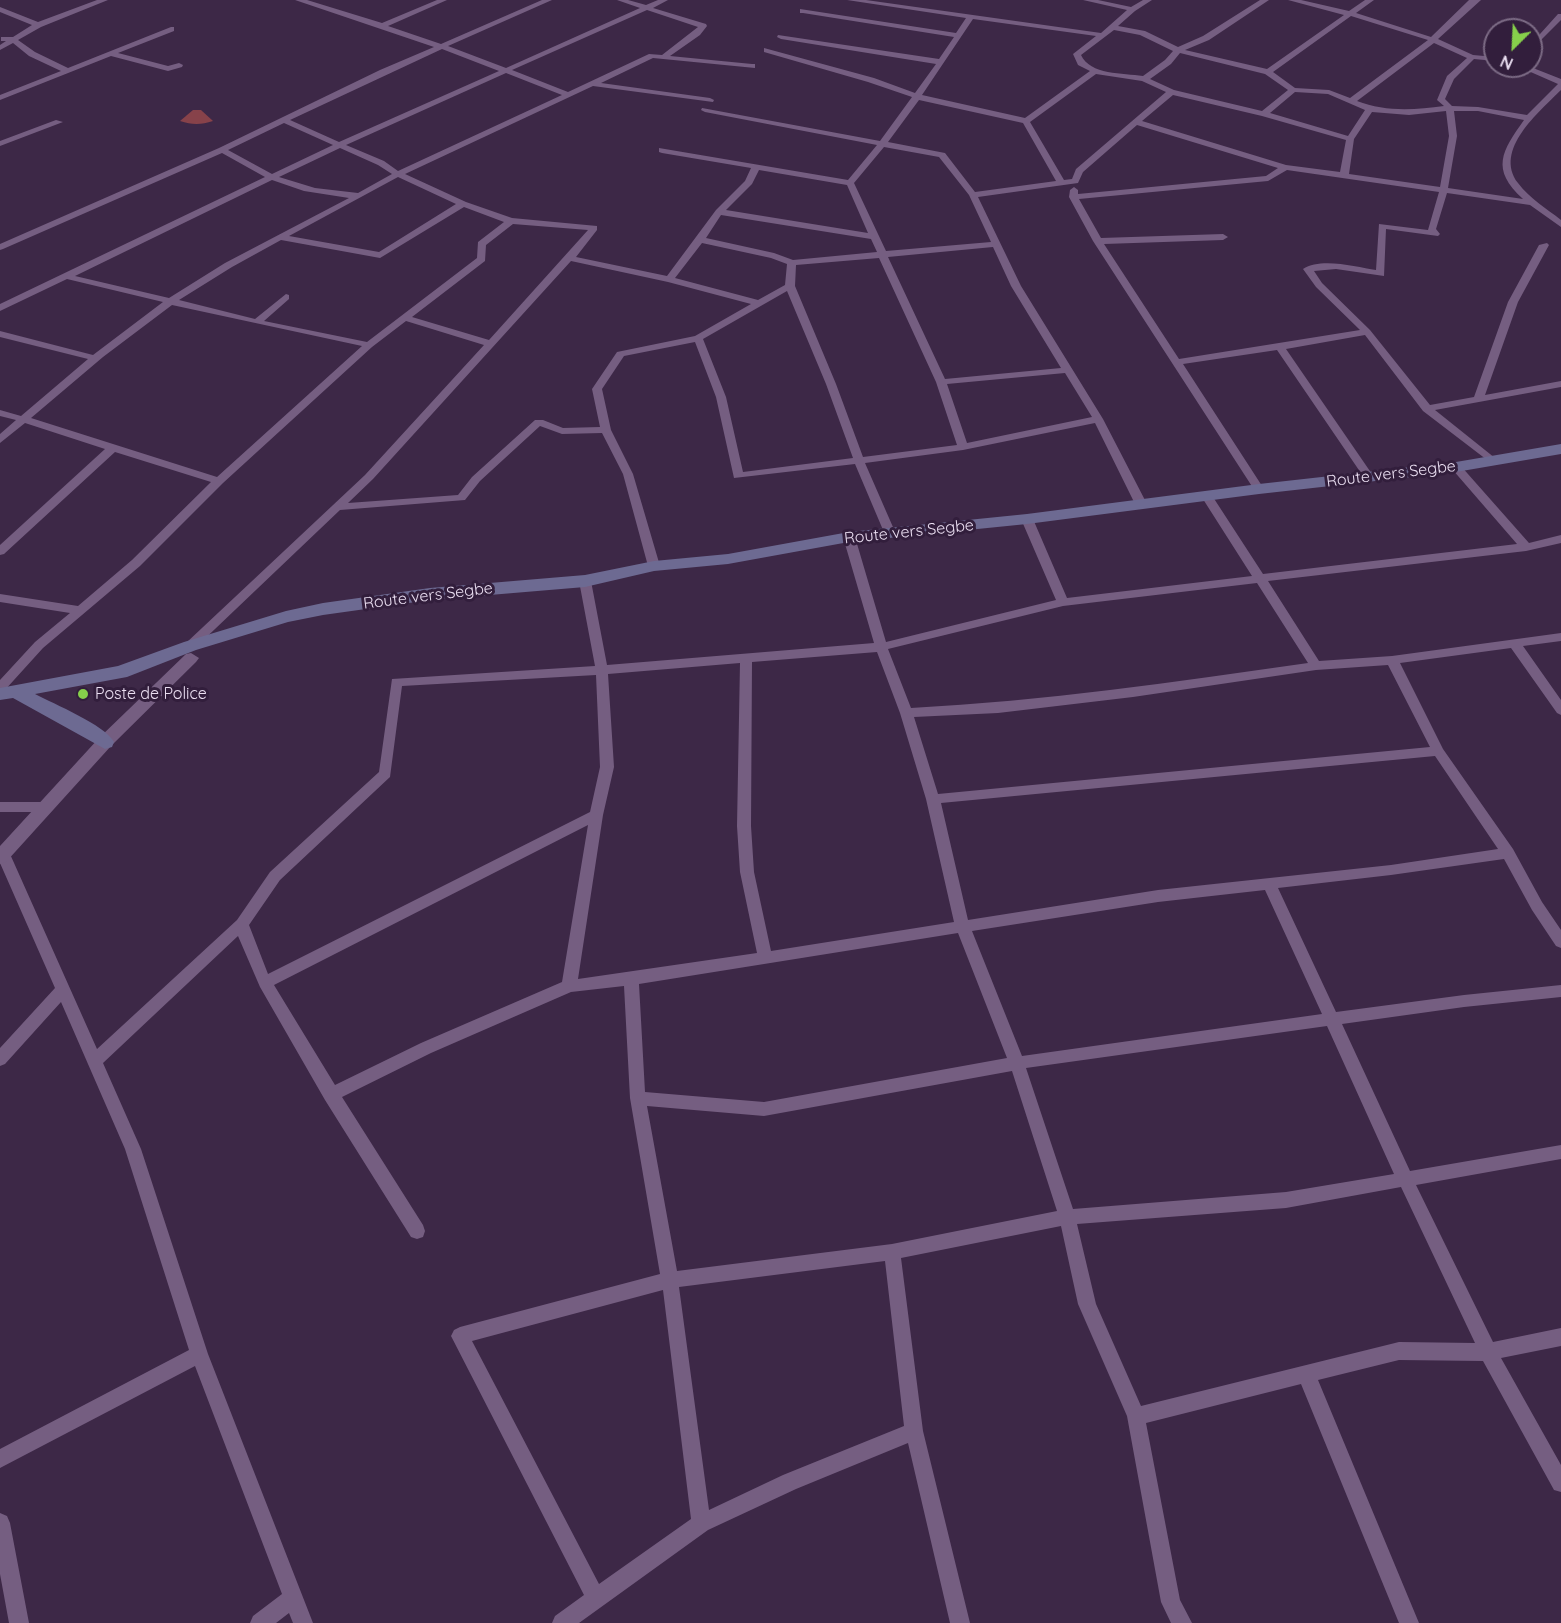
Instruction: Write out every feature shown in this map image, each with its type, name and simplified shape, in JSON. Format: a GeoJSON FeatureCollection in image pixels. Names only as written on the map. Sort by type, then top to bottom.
{"type":"FeatureCollection","features":[{"type":"Feature","properties":{"kind":"main road","name":"Route vers Segbe"},"geometry":{"type":"LineString","coordinates":[[5,691],[116,674],[190,652],[286,617],[323,609],[418,595],[585,580],[654,566],[728,559],[849,537],[1027,519],[1259,489],[1456,467],[1561,449]]}},
{"type":"Feature","properties":{"kind":"main road"},"geometry":{"type":"LineString","coordinates":[[5,691],[83,727],[105,742]]}},
{"type":"Feature","properties":{"kind":"street"},"geometry":{"type":"LineString","coordinates":[[0,48],[38,25],[104,0]]}},
{"type":"Feature","properties":{"kind":"street"},"geometry":{"type":"LineString","coordinates":[[299,0],[468,56],[569,95]]}},
{"type":"Feature","properties":{"kind":"street"},"geometry":{"type":"LineString","coordinates":[[381,26],[443,0]]}},
{"type":"Feature","properties":{"kind":"street"},"geometry":{"type":"LineString","coordinates":[[0,247],[222,150],[383,72],[548,0]]}},
{"type":"Feature","properties":{"kind":"street"},"geometry":{"type":"LineString","coordinates":[[621,0],[703,26],[666,56]]}},
{"type":"Feature","properties":{"kind":"street"},"geometry":{"type":"LineString","coordinates":[[0,308],[339,145],[664,0]]}},
{"type":"Feature","properties":{"kind":"street"},"geometry":{"type":"LineString","coordinates":[[851,0],[1101,35]]}},
{"type":"Feature","properties":{"kind":"street"},"geometry":{"type":"LineString","coordinates":[[1087,0],[1132,9]]}},
{"type":"Feature","properties":{"kind":"street"},"geometry":{"type":"LineString","coordinates":[[1148,0],[1132,9],[1113,27],[1077,54],[1081,63],[1095,70],[1144,79],[1172,92],[1264,114],[1350,139]]}},
{"type":"Feature","properties":{"kind":"street"},"geometry":{"type":"LineString","coordinates":[[1144,79],[1168,62],[1178,50],[1206,38],[1265,0]]}},
{"type":"Feature","properties":{"kind":"street"},"geometry":{"type":"LineString","coordinates":[[1292,0],[1351,14],[1434,40],[1472,57],[1483,57]]}},
{"type":"Feature","properties":{"kind":"street"},"geometry":{"type":"LineString","coordinates":[[1268,72],[1370,0]]}},
{"type":"Feature","properties":{"kind":"street"},"geometry":{"type":"LineString","coordinates":[[1350,102],[1434,40],[1472,2],[1477,0]]}},
{"type":"Feature","properties":{"kind":"street"},"geometry":{"type":"LineString","coordinates":[[70,13],[72,3]]}},
{"type":"Feature","properties":{"kind":"street"},"geometry":{"type":"LineString","coordinates":[[0,9],[38,25]]}},
{"type":"Feature","properties":{"kind":"street"},"geometry":{"type":"LineString","coordinates":[[802,11],[959,36]]}},
{"type":"Feature","properties":{"kind":"street"},"geometry":{"type":"LineString","coordinates":[[1543,35],[1561,16]]}},
{"type":"Feature","properties":{"kind":"street"},"geometry":{"type":"LineString","coordinates":[[850,183],[884,144],[940,62],[951,51],[972,17]]}},
{"type":"Feature","properties":{"kind":"street"},"geometry":{"type":"LineString","coordinates":[[1113,27],[1142,33],[1178,50],[1268,72],[1293,90],[1329,92],[1370,109],[1409,113],[1450,108],[1478,109],[1529,118]]}},
{"type":"Feature","properties":{"kind":"street"},"geometry":{"type":"LineString","coordinates":[[0,99],[171,29]]}},
{"type":"Feature","properties":{"kind":"street"},"geometry":{"type":"LineString","coordinates":[[781,37],[940,62]]}},
{"type":"Feature","properties":{"kind":"street"},"geometry":{"type":"LineString","coordinates":[[0,39],[12,39],[32,54],[68,71]]}},
{"type":"Feature","properties":{"kind":"street"},"geometry":{"type":"LineString","coordinates":[[767,50],[930,101],[1026,121],[1095,70]]}},
{"type":"Feature","properties":{"kind":"street"},"geometry":{"type":"LineString","coordinates":[[111,53],[168,69],[179,64]]}},
{"type":"Feature","properties":{"kind":"street"},"geometry":{"type":"LineString","coordinates":[[0,440],[94,358],[170,301],[207,277],[362,196],[398,174],[652,56],[752,66]]}},
{"type":"Feature","properties":{"kind":"street"},"geometry":{"type":"LineString","coordinates":[[1472,57],[1450,78],[1442,99],[1450,108],[1455,131],[1444,190],[1432,229],[1434,234],[1382,226],[1381,274],[1336,266],[1308,269],[1319,285],[1367,332],[1427,409],[1491,460]]}},
{"type":"Feature","properties":{"kind":"street"},"geometry":{"type":"LineString","coordinates":[[1543,75],[1561,83],[1529,118],[1507,152],[1507,169],[1512,184],[1561,224]]}},
{"type":"Feature","properties":{"kind":"street"},"geometry":{"type":"LineString","coordinates":[[592,84],[711,100]]}},
{"type":"Feature","properties":{"kind":"street"},"geometry":{"type":"LineString","coordinates":[[1264,114],[1293,90]]}},
{"type":"Feature","properties":{"kind":"street"},"geometry":{"type":"LineString","coordinates":[[1172,92],[1079,171],[1073,197],[1098,241],[1259,489]]}},
{"type":"Feature","properties":{"kind":"street"},"geometry":{"type":"LineString","coordinates":[[1344,176],[1350,139],[1370,109]]}},
{"type":"Feature","properties":{"kind":"street"},"geometry":{"type":"LineString","coordinates":[[705,110],[942,155],[973,195],[1026,304],[1098,419],[1141,504]]}},
{"type":"Feature","properties":{"kind":"street"},"geometry":{"type":"LineString","coordinates":[[283,120],[381,163],[398,174],[463,204],[511,222],[594,228],[492,344],[339,507],[293,547],[190,652],[1,856],[61,991],[96,1060],[133,1149],[199,1354],[303,1623]]}},
{"type":"Feature","properties":{"kind":"street"},"geometry":{"type":"LineString","coordinates":[[1026,121],[1062,184]]}},
{"type":"Feature","properties":{"kind":"street"},"geometry":{"type":"LineString","coordinates":[[0,144],[4,138],[59,122]]}},
{"type":"Feature","properties":{"kind":"street"},"geometry":{"type":"LineString","coordinates":[[1135,122],[1285,167],[1534,203]]}},
{"type":"Feature","properties":{"kind":"street"},"geometry":{"type":"LineString","coordinates":[[222,150],[273,178],[316,190],[362,196]]}},
{"type":"Feature","properties":{"kind":"street"},"geometry":{"type":"LineString","coordinates":[[662,150],[850,183]]}},
{"type":"Feature","properties":{"kind":"street"},"geometry":{"type":"LineString","coordinates":[[669,279],[719,212],[749,182],[756,166]]}},
{"type":"Feature","properties":{"kind":"street"},"geometry":{"type":"LineString","coordinates":[[1073,197],[1268,178],[1285,167]]}},
{"type":"Feature","properties":{"kind":"street"},"geometry":{"type":"LineString","coordinates":[[973,195],[1075,181]]}},
{"type":"Feature","properties":{"kind":"street"},"geometry":{"type":"LineString","coordinates":[[850,183],[941,382],[963,447]]}},
{"type":"Feature","properties":{"kind":"street"},"geometry":{"type":"LineString","coordinates":[[280,237],[380,255],[463,204]]}},
{"type":"Feature","properties":{"kind":"street"},"geometry":{"type":"LineString","coordinates":[[719,212],[876,237]]}},
{"type":"Feature","properties":{"kind":"street"},"geometry":{"type":"LineString","coordinates":[[5,691],[39,645],[136,563],[219,481],[369,345],[482,259],[481,244],[511,222]]}},
{"type":"Feature","properties":{"kind":"street"},"geometry":{"type":"LineString","coordinates":[[1098,241],[1223,237]]}},
{"type":"Feature","properties":{"kind":"street"},"geometry":{"type":"LineString","coordinates":[[700,240],[774,256],[792,263],[995,244]]}},
{"type":"Feature","properties":{"kind":"street"},"geometry":{"type":"LineString","coordinates":[[1478,399],[1513,302],[1544,245]]}},
{"type":"Feature","properties":{"kind":"street"},"geometry":{"type":"LineString","coordinates":[[569,258],[669,279],[757,303]]}},
{"type":"Feature","properties":{"kind":"street"},"geometry":{"type":"LineString","coordinates":[[792,263],[790,286],[890,534]]}},
{"type":"Feature","properties":{"kind":"street"},"geometry":{"type":"LineString","coordinates":[[68,277],[257,322],[369,345]]}},
{"type":"Feature","properties":{"kind":"street"},"geometry":{"type":"LineString","coordinates":[[654,566],[628,474],[606,430],[597,389],[621,354],[698,338],[790,286]]}},
{"type":"Feature","properties":{"kind":"street"},"geometry":{"type":"LineString","coordinates":[[257,322],[286,297]]}},
{"type":"Feature","properties":{"kind":"street"},"geometry":{"type":"LineString","coordinates":[[405,318],[492,344]]}},
{"type":"Feature","properties":{"kind":"street"},"geometry":{"type":"LineString","coordinates":[[1178,362],[1367,332]]}},
{"type":"Feature","properties":{"kind":"street"},"geometry":{"type":"LineString","coordinates":[[0,334],[94,358]]}},
{"type":"Feature","properties":{"kind":"street"},"geometry":{"type":"LineString","coordinates":[[698,338],[721,397],[738,476],[963,447],[1098,419]]}},
{"type":"Feature","properties":{"kind":"street"},"geometry":{"type":"LineString","coordinates":[[1280,347],[1369,477]]}},
{"type":"Feature","properties":{"kind":"street"},"geometry":{"type":"LineString","coordinates":[[941,382],[1069,370]]}},
{"type":"Feature","properties":{"kind":"street"},"geometry":{"type":"LineString","coordinates":[[1427,409],[1561,384]]}},
{"type":"Feature","properties":{"kind":"street"},"geometry":{"type":"LineString","coordinates":[[0,412],[139,455],[169,469],[219,481]]}},
{"type":"Feature","properties":{"kind":"street"},"geometry":{"type":"LineString","coordinates":[[339,507],[461,498],[476,479],[539,422],[562,431],[606,430]]}},
{"type":"Feature","properties":{"kind":"street"},"geometry":{"type":"LineString","coordinates":[[0,550],[113,448]]}},
{"type":"Feature","properties":{"kind":"street"},"geometry":{"type":"LineString","coordinates":[[1456,467],[1526,546]]}},
{"type":"Feature","properties":{"kind":"street"},"geometry":{"type":"LineString","coordinates":[[1207,496],[1316,666]]}},
{"type":"Feature","properties":{"kind":"street"},"geometry":{"type":"LineString","coordinates":[[1027,519],[1063,602]]}},
{"type":"Feature","properties":{"kind":"street"},"geometry":{"type":"LineString","coordinates":[[849,537],[881,647],[906,713],[933,799],[962,925],[1017,1063],[1067,1217],[1087,1304],[1136,1416],[1171,1602],[1182,1623]]}},
{"type":"Feature","properties":{"kind":"street"},"geometry":{"type":"LineString","coordinates":[[96,1060],[242,924],[275,876],[385,774],[396,682],[602,670],[881,647],[1063,602],[1526,546],[1561,539]]}},
{"type":"Feature","properties":{"kind":"street"},"geometry":{"type":"LineString","coordinates":[[569,986],[596,815],[608,767],[602,670],[585,580]]}},
{"type":"Feature","properties":{"kind":"street"},"geometry":{"type":"LineString","coordinates":[[0,598],[78,610]]}},
{"type":"Feature","properties":{"kind":"street"},"geometry":{"type":"LineString","coordinates":[[906,713],[998,708],[1122,695],[1316,666],[1392,660],[1561,637]]}},
{"type":"Feature","properties":{"kind":"street"},"geometry":{"type":"LineString","coordinates":[[1514,643],[1561,710]]}},
{"type":"Feature","properties":{"kind":"street"},"geometry":{"type":"LineString","coordinates":[[746,659],[744,826],[747,872],[765,958]]}},
{"type":"Feature","properties":{"kind":"street"},"geometry":{"type":"LineString","coordinates":[[1392,660],[1438,751],[1509,853],[1537,906],[1561,942]]}},
{"type":"Feature","properties":{"kind":"street"},"geometry":{"type":"LineString","coordinates":[[933,799],[1438,751]]}},
{"type":"Feature","properties":{"kind":"street"},"geometry":{"type":"LineString","coordinates":[[0,807],[48,807]]}},
{"type":"Feature","properties":{"kind":"street"},"geometry":{"type":"LineString","coordinates":[[265,983],[596,815]]}},
{"type":"Feature","properties":{"kind":"street"},"geometry":{"type":"LineString","coordinates":[[331,1095],[426,1048],[569,986],[632,980],[962,925],[1158,896],[1391,870],[1509,853]]}},
{"type":"Feature","properties":{"kind":"street"},"geometry":{"type":"LineString","coordinates":[[1269,883],[1406,1181],[1488,1352],[1561,1483]]}},
{"type":"Feature","properties":{"kind":"street"},"geometry":{"type":"LineString","coordinates":[[242,924],[248,950],[265,983],[331,1095],[417,1231]]}},
{"type":"Feature","properties":{"kind":"street"},"geometry":{"type":"LineString","coordinates":[[632,980],[638,1098],[670,1280],[700,1523]]}},
{"type":"Feature","properties":{"kind":"street"},"geometry":{"type":"LineString","coordinates":[[0,1059],[61,991]]}},
{"type":"Feature","properties":{"kind":"street"},"geometry":{"type":"LineString","coordinates":[[638,1098],[764,1109],[1017,1063],[1464,1002],[1561,991]]}},
{"type":"Feature","properties":{"kind":"street"},"geometry":{"type":"LineString","coordinates":[[596,1598],[460,1336],[670,1280],[892,1252],[1067,1217],[1286,1200],[1406,1181],[1561,1152]]}},
{"type":"Feature","properties":{"kind":"street"},"geometry":{"type":"LineString","coordinates":[[892,1252],[914,1431],[960,1623]]}},
{"type":"Feature","properties":{"kind":"street"},"geometry":{"type":"LineString","coordinates":[[1136,1416],[1399,1352],[1488,1352],[1561,1337]]}},
{"type":"Feature","properties":{"kind":"street"},"geometry":{"type":"LineString","coordinates":[[0,1459],[199,1354]]}},
{"type":"Feature","properties":{"kind":"street"},"geometry":{"type":"LineString","coordinates":[[1307,1376],[1409,1623]]}},
{"type":"Feature","properties":{"kind":"street"},"geometry":{"type":"LineString","coordinates":[[562,1623],[700,1523],[790,1482],[914,1431]]}},
{"type":"Feature","properties":{"kind":"street"},"geometry":{"type":"LineString","coordinates":[[0,1523],[19,1623]]}},
{"type":"Feature","properties":{"kind":"street"},"geometry":{"type":"LineString","coordinates":[[260,1623],[294,1597]]}},
{"type":"Feature","properties":{"kind":"shaded area"},"geometry":{"type":"Polygon","coordinates":[[[193,110],[201,110],[213,121],[196,124],[180,121],[193,110]]]}},
{"type":"Feature","properties":{"kind":"place","name":"Poste de Police"},"geometry":{"type":"Point","coordinates":[83,694]}}]}
